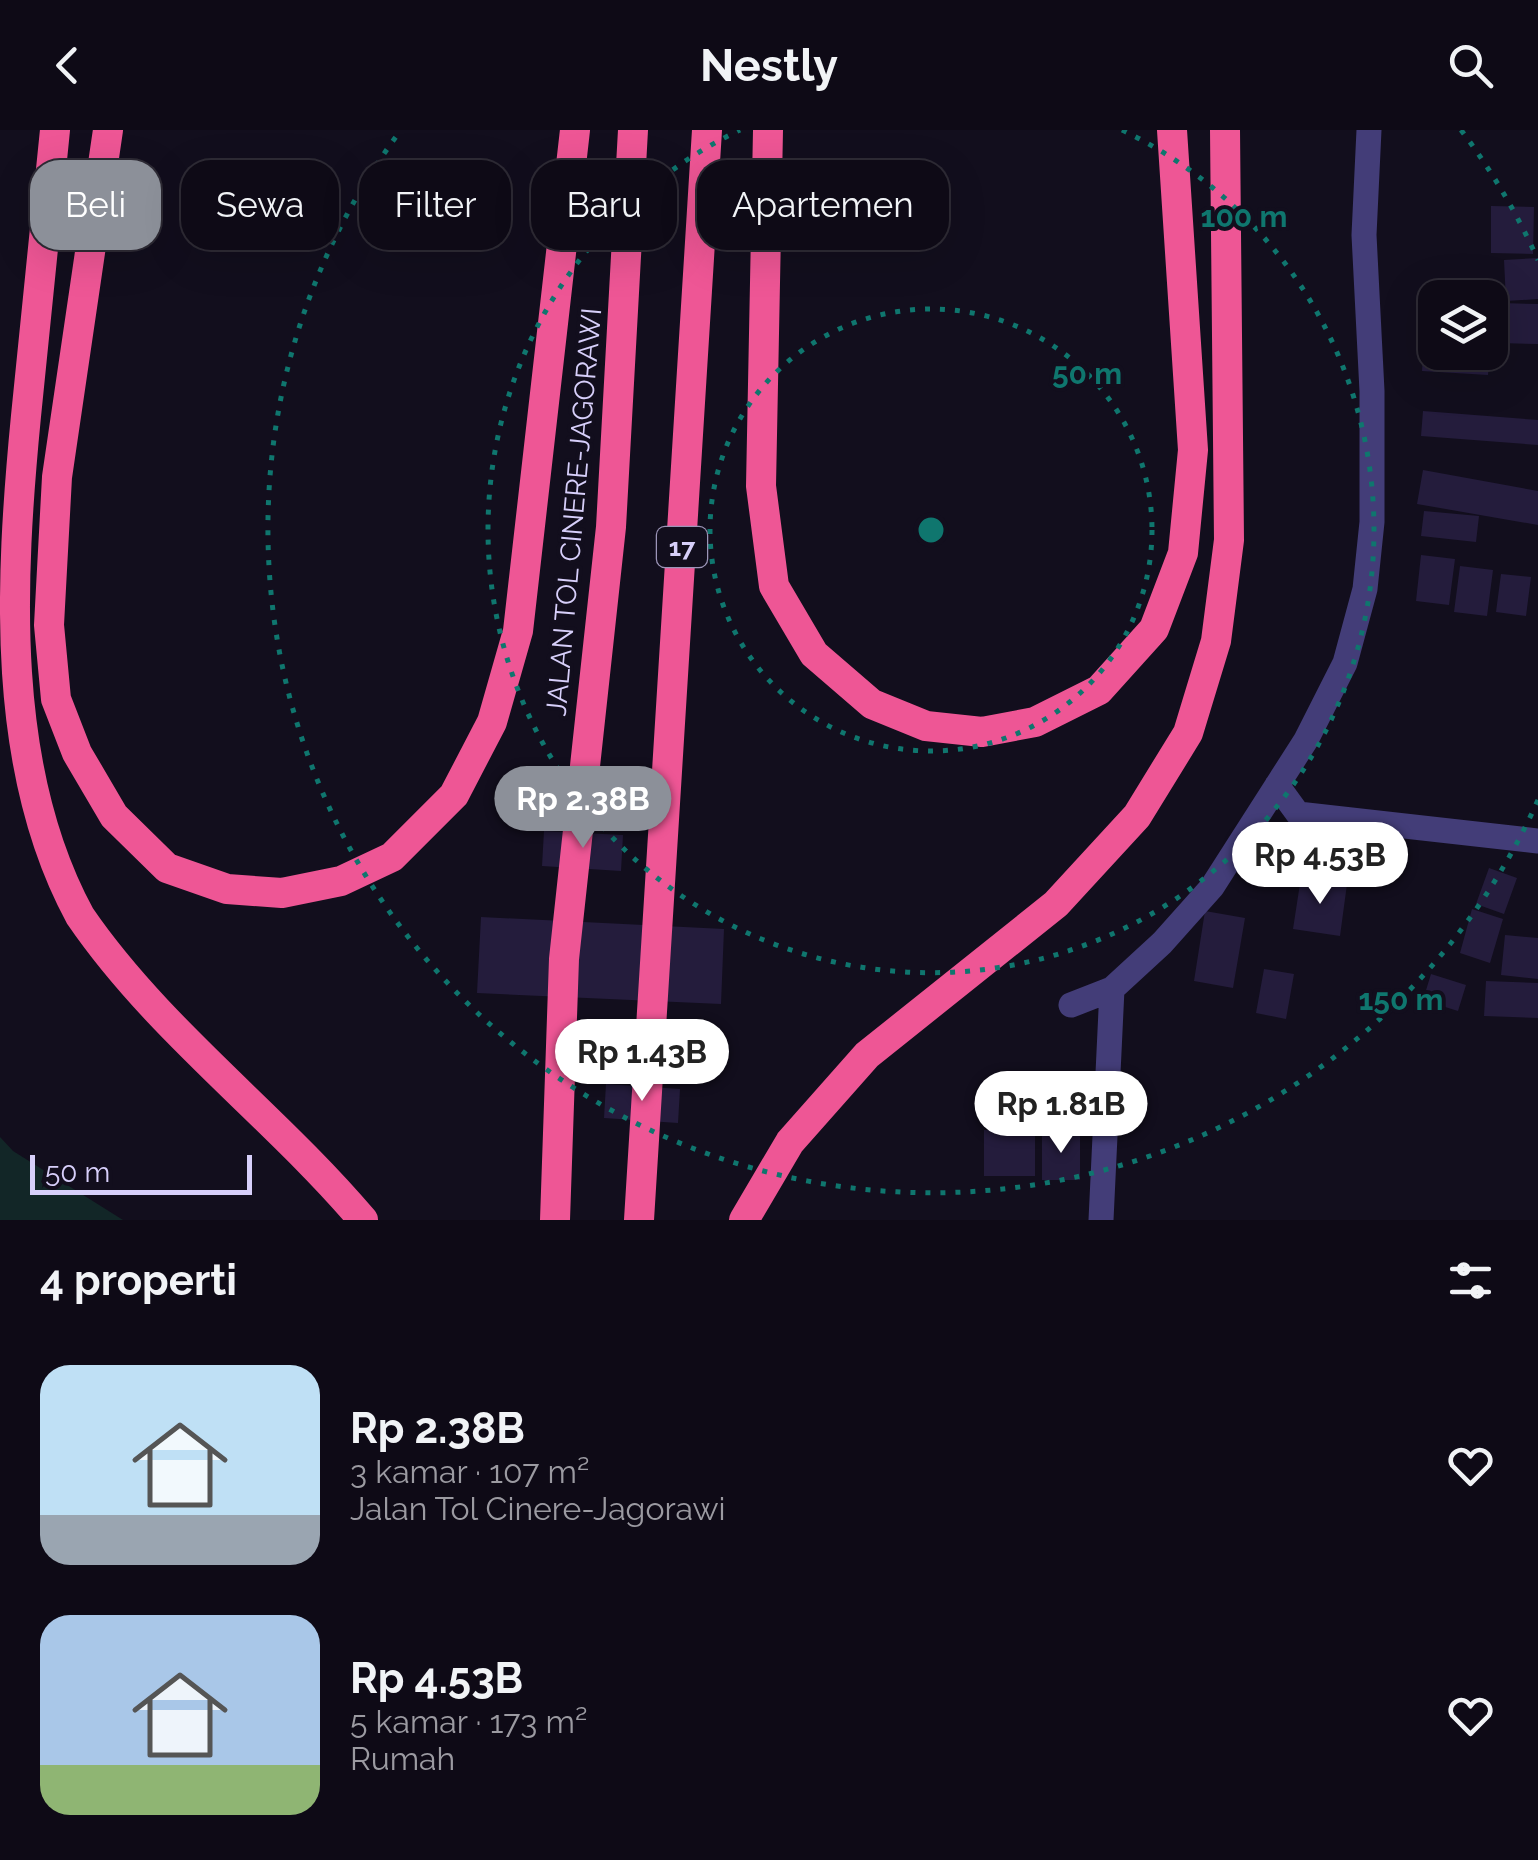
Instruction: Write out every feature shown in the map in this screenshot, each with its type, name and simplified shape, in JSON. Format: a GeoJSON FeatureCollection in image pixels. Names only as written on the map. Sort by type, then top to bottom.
{"type":"FeatureCollection","features":[{"type":"Feature","properties":{"kind":"highway"},"geometry":{"type":"LineString","coordinates":[[55,130],[12,558],[8,664],[17,748],[38,834],[80,914],[144,996],[330,1181],[362,1220]]}},
{"type":"Feature","properties":{"kind":"highway"},"geometry":{"type":"LineString","coordinates":[[108,130],[57,477],[48,625],[56,699],[78,753],[114,816],[166,868],[227,889],[282,893],[341,881],[392,857],[454,795],[492,722],[518,631],[575,130]]}},
{"type":"Feature","properties":{"kind":"highway","name":"JALAN TOL CINERE-JAGORAWI"},"geometry":{"type":"LineString","coordinates":[[554,1220],[564,959],[611,527],[633,130]]}},
{"type":"Feature","properties":{"kind":"highway","name":"17"},"geometry":{"type":"LineString","coordinates":[[640,1220],[707,130]]}},
{"type":"Feature","properties":{"kind":"highway"},"geometry":{"type":"LineString","coordinates":[[768,130],[761,486],[774,586],[814,654],[872,704],[926,726],[982,732],[1036,722],[1099,690],[1154,629],[1183,553],[1193,450],[1172,130]]}},
{"type":"Feature","properties":{"kind":"highway"},"geometry":{"type":"LineString","coordinates":[[744,1220],[790,1142],[868,1055],[1056,904],[1137,816],[1188,733],[1216,641],[1229,540],[1225,130]]}},
{"type":"Feature","properties":{"kind":"street"},"geometry":{"type":"LineString","coordinates":[[1071,1006],[1112,989],[1162,943],[1212,887],[1306,740],[1345,663],[1364,590],[1372,522],[1372,392],[1364,235],[1368,130]]}},
{"type":"Feature","properties":{"kind":"street"},"geometry":{"type":"LineString","coordinates":[[1277,786],[1298,814],[1538,841]]}},
{"type":"Feature","properties":{"kind":"street"},"geometry":{"type":"LineString","coordinates":[[1100,1220],[1112,989]]}},
{"type":"Feature","properties":{"kind":"green space"},"geometry":{"type":"Polygon","coordinates":[[[0,1137],[13,1151],[123,1220],[0,1220],[0,1137]]]}},
{"type":"Feature","properties":{"kind":"building"},"geometry":{"type":"Polygon","coordinates":[[[1491,206],[1534,207],[1533,254],[1491,253],[1491,206]]]}},
{"type":"Feature","properties":{"kind":"building"},"geometry":{"type":"Polygon","coordinates":[[[1538,258],[1538,299],[1508,301],[1504,260],[1538,258]]]}},
{"type":"Feature","properties":{"kind":"building"},"geometry":{"type":"Polygon","coordinates":[[[1508,303],[1538,304],[1538,344],[1508,343],[1508,303]]]}},
{"type":"Feature","properties":{"kind":"building"},"geometry":{"type":"Polygon","coordinates":[[[1422,370],[1488,370],[1488,375],[1422,370]]]}},
{"type":"Feature","properties":{"kind":"building"},"geometry":{"type":"Polygon","coordinates":[[[1423,411],[1538,420],[1538,445],[1421,436],[1423,411]]]}},
{"type":"Feature","properties":{"kind":"building"},"geometry":{"type":"Polygon","coordinates":[[[1423,470],[1538,491],[1538,525],[1417,504],[1423,470]]]}},
{"type":"Feature","properties":{"kind":"building"},"geometry":{"type":"Polygon","coordinates":[[[1424,511],[1479,516],[1476,542],[1421,536],[1424,511]]]}},
{"type":"Feature","properties":{"kind":"building"},"geometry":{"type":"Polygon","coordinates":[[[1421,555],[1455,559],[1449,605],[1416,601],[1421,555]]]}},
{"type":"Feature","properties":{"kind":"building"},"geometry":{"type":"Polygon","coordinates":[[[1460,566],[1493,570],[1487,616],[1454,612],[1460,566]]]}},
{"type":"Feature","properties":{"kind":"building"},"geometry":{"type":"Polygon","coordinates":[[[1501,574],[1531,577],[1526,616],[1496,612],[1501,574]]]}},
{"type":"Feature","properties":{"kind":"building"},"geometry":{"type":"Polygon","coordinates":[[[544,831],[623,835],[621,871],[542,866],[544,831]]]}},
{"type":"Feature","properties":{"kind":"building"},"geometry":{"type":"Polygon","coordinates":[[[1489,868],[1517,878],[1504,914],[1476,904],[1489,868]]]}},
{"type":"Feature","properties":{"kind":"building"},"geometry":{"type":"Polygon","coordinates":[[[1301,877],[1347,884],[1340,936],[1293,929],[1301,877]]]}},
{"type":"Feature","properties":{"kind":"building"},"geometry":{"type":"Polygon","coordinates":[[[1472,909],[1503,919],[1490,963],[1460,953],[1472,909]]]}},
{"type":"Feature","properties":{"kind":"building"},"geometry":{"type":"Polygon","coordinates":[[[1205,911],[1245,918],[1233,988],[1194,981],[1205,911]]]}},
{"type":"Feature","properties":{"kind":"building"},"geometry":{"type":"Polygon","coordinates":[[[481,917],[724,929],[721,1004],[477,993],[481,917]]]}},
{"type":"Feature","properties":{"kind":"building"},"geometry":{"type":"Polygon","coordinates":[[[1505,935],[1538,938],[1538,979],[1501,975],[1505,935]]]}},
{"type":"Feature","properties":{"kind":"building"},"geometry":{"type":"Polygon","coordinates":[[[1264,969],[1294,974],[1286,1019],[1256,1013],[1264,969]]]}},
{"type":"Feature","properties":{"kind":"building"},"geometry":{"type":"Polygon","coordinates":[[[1431,974],[1466,985],[1458,1011],[1423,1000],[1431,974]]]}},
{"type":"Feature","properties":{"kind":"building"},"geometry":{"type":"Polygon","coordinates":[[[1486,981],[1538,983],[1538,1018],[1484,1016],[1486,981]]]}},
{"type":"Feature","properties":{"kind":"building"},"geometry":{"type":"Polygon","coordinates":[[[606,1084],[680,1089],[678,1123],[604,1118],[606,1084]]]}},
{"type":"Feature","properties":{"kind":"building"},"geometry":{"type":"Polygon","coordinates":[[[984,1130],[1035,1130],[1035,1176],[984,1176],[984,1130]]]}},
{"type":"Feature","properties":{"kind":"building"},"geometry":{"type":"Polygon","coordinates":[[[1042,1133],[1080,1133],[1080,1180],[1042,1180],[1042,1133]]]}}]}
